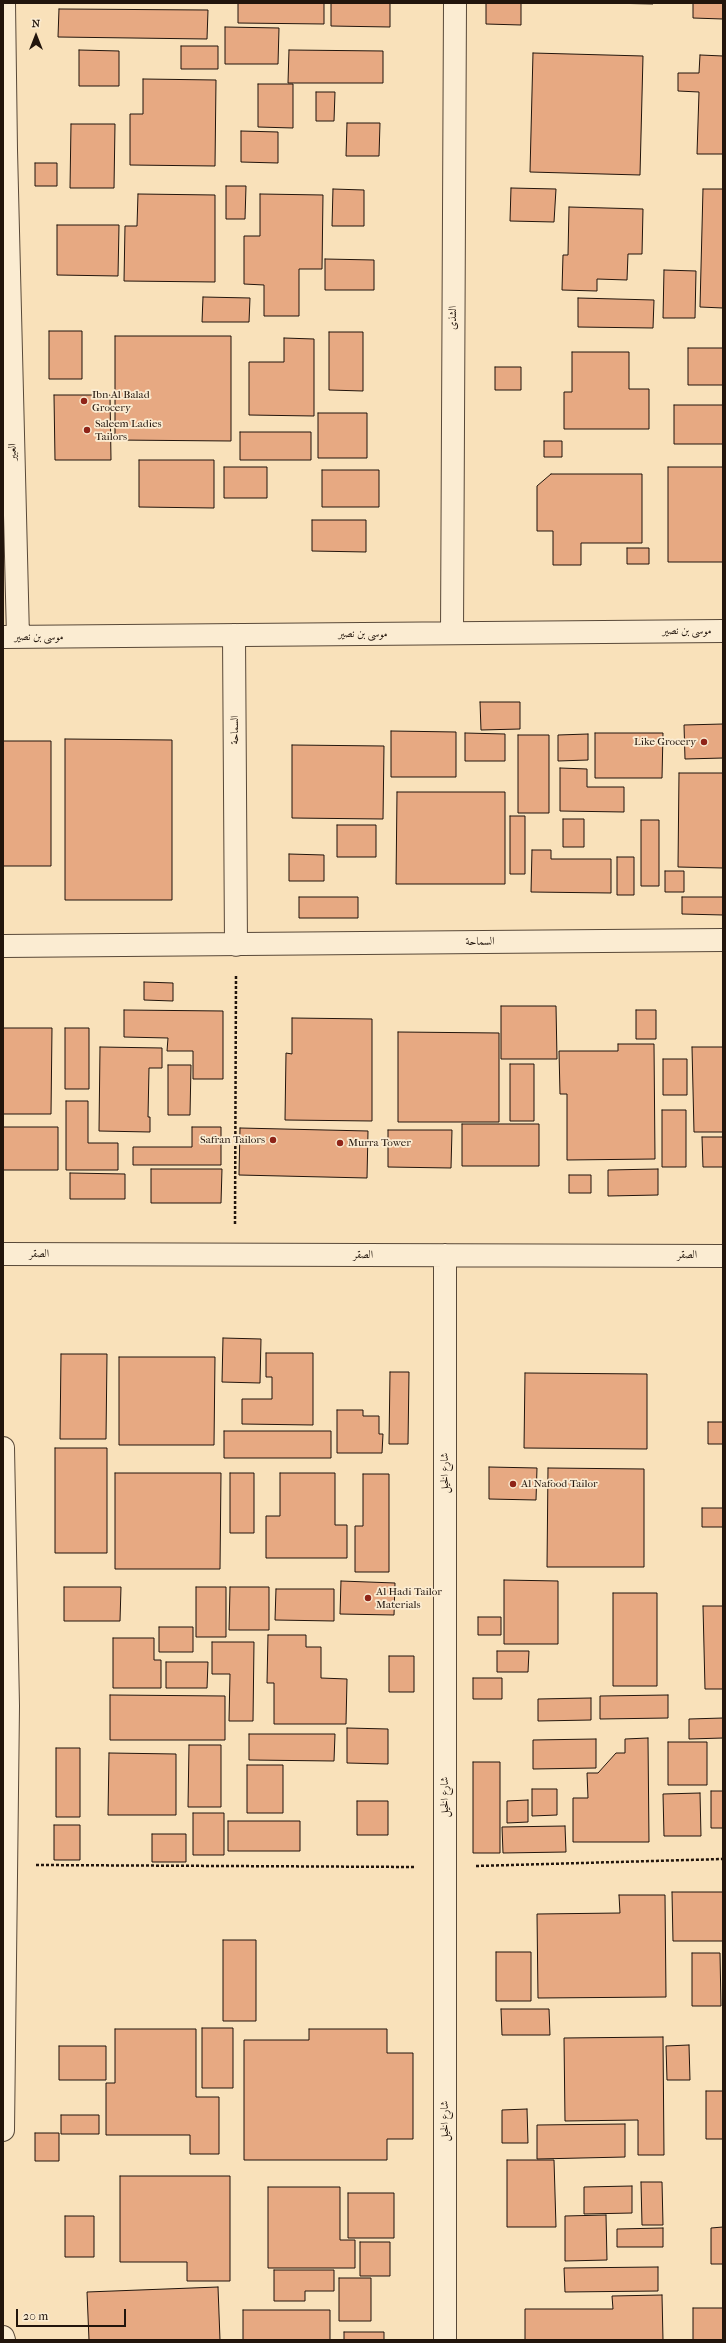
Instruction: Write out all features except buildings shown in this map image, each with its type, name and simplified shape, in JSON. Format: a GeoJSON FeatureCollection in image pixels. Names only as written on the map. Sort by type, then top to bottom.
{"type":"FeatureCollection","features":[{"type":"Feature","properties":{"kind":"street","name":"العبير"},"geometry":{"type":"LineString","coordinates":[[4,3],[4,150],[11,637]]}},
{"type":"Feature","properties":{"kind":"street","name":"الشذى"},"geometry":{"type":"LineString","coordinates":[[452,633],[454,3]]}},
{"type":"Feature","properties":{"kind":"street","name":"موسى بن نصير"},"geometry":{"type":"LineString","coordinates":[[11,637],[723,631]]}},
{"type":"Feature","properties":{"kind":"street","name":"السماحة"},"geometry":{"type":"LineString","coordinates":[[234,635],[236,945]]}},
{"type":"Feature","properties":{"kind":"street","name":"السماحة"},"geometry":{"type":"LineString","coordinates":[[3,946],[723,940]]}},
{"type":"Feature","properties":{"kind":"street","name":"الصقر"},"geometry":{"type":"LineString","coordinates":[[3,1254],[723,1256]]}},
{"type":"Feature","properties":{"kind":"street","name":"شارع الخيل"},"geometry":{"type":"LineString","coordinates":[[445,1255],[445,2340]]}},
{"type":"Feature","properties":{"kind":"street"},"geometry":{"type":"LineString","coordinates":[[3,1448],[6,1706],[3,2130]]}},
{"type":"Feature","properties":{"kind":"path"},"geometry":{"type":"LineString","coordinates":[[235,1254],[236,945]]}},
{"type":"Feature","properties":{"kind":"path"},"geometry":{"type":"LineString","coordinates":[[5,1865],[444,1867],[723,1859]]}},
{"type":"Feature","properties":{"kind":"place","name":"Ibn Al Balad Grocery"},"geometry":{"type":"Point","coordinates":[84,401]}},
{"type":"Feature","properties":{"kind":"place","name":"Saleem Ladies Tailors"},"geometry":{"type":"Point","coordinates":[87,430]}},
{"type":"Feature","properties":{"kind":"place","name":"Like Grocery"},"geometry":{"type":"Point","coordinates":[704,742]}},
{"type":"Feature","properties":{"kind":"place","name":"Safran Tailors"},"geometry":{"type":"Point","coordinates":[273,1140]}},
{"type":"Feature","properties":{"kind":"place","name":"Murra Tower"},"geometry":{"type":"Point","coordinates":[340,1143]}},
{"type":"Feature","properties":{"kind":"place","name":"Al Nafood Tailor"},"geometry":{"type":"Point","coordinates":[513,1484]}},
{"type":"Feature","properties":{"kind":"place","name":"Al Hadi Tailor Materials"},"geometry":{"type":"Point","coordinates":[368,1598]}}]}
